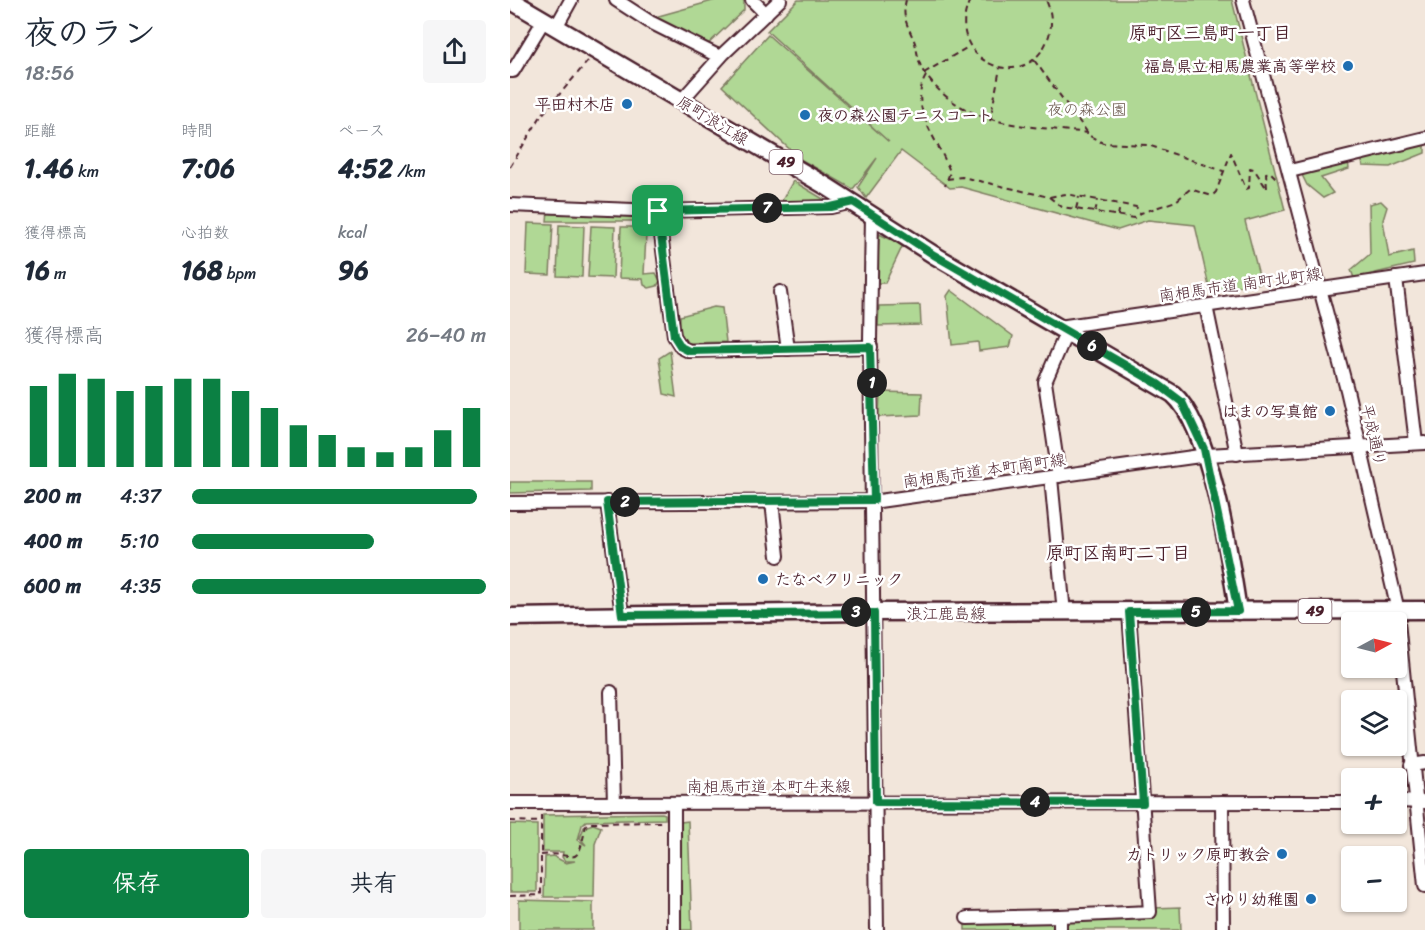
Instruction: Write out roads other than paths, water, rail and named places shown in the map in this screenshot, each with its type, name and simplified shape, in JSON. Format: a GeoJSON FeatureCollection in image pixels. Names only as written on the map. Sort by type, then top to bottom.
{"type":"FeatureCollection","features":[{"type":"Feature","properties":{"kind":"main road","name":"原町浪江線"},"geometry":{"type":"LineString","coordinates":[[510,0],[853,202],[934,255],[1178,398],[1189,413],[1207,455],[1238,611]]}},
{"type":"Feature","properties":{"kind":"main road","name":"49"},"geometry":{"type":"LineString","coordinates":[[1238,611],[1425,610]]}},
{"type":"Feature","properties":{"kind":"main road","name":"浪江鹿島線"},"geometry":{"type":"LineString","coordinates":[[510,616],[1238,611]]}},
{"type":"Feature","properties":{"kind":"street"},"geometry":{"type":"LineString","coordinates":[[510,71],[513,71],[571,0]]}},
{"type":"Feature","properties":{"kind":"street"},"geometry":{"type":"LineString","coordinates":[[616,0],[660,27],[720,57]]}},
{"type":"Feature","properties":{"kind":"street"},"geometry":{"type":"LineString","coordinates":[[752,0],[765,14]]}},
{"type":"Feature","properties":{"kind":"street"},"geometry":{"type":"LineString","coordinates":[[681,101],[720,57],[780,0]]}},
{"type":"Feature","properties":{"kind":"street","name":"平成通り"},"geometry":{"type":"LineString","coordinates":[[1243,0],[1321,289],[1360,447],[1395,610],[1411,765],[1420,802],[1425,886]]}},
{"type":"Feature","properties":{"kind":"street"},"geometry":{"type":"LineString","coordinates":[[1290,171],[1425,138]]}},
{"type":"Feature","properties":{"kind":"street"},"geometry":{"type":"LineString","coordinates":[[510,205],[658,211],[831,207],[853,202]]}},
{"type":"Feature","properties":{"kind":"street"},"geometry":{"type":"LineString","coordinates":[[658,211],[674,336],[681,347],[689,351],[870,347]]}},
{"type":"Feature","properties":{"kind":"street"},"geometry":{"type":"LineString","coordinates":[[872,214],[870,347],[874,500],[877,930]]}},
{"type":"Feature","properties":{"kind":"street","name":"南相馬市道 南町北町線"},"geometry":{"type":"LineString","coordinates":[[1063,329],[1425,274]]}},
{"type":"Feature","properties":{"kind":"street"},"geometry":{"type":"LineString","coordinates":[[1396,278],[1421,443]]}},
{"type":"Feature","properties":{"kind":"street"},"geometry":{"type":"LineString","coordinates":[[780,292],[788,349]]}},
{"type":"Feature","properties":{"kind":"street"},"geometry":{"type":"LineString","coordinates":[[1206,306],[1237,454]]}},
{"type":"Feature","properties":{"kind":"street"},"geometry":{"type":"LineString","coordinates":[[1063,329],[1045,382],[1055,477],[1064,613]]}},
{"type":"Feature","properties":{"kind":"street","name":"南相馬市道 本町南町線"},"geometry":{"type":"LineString","coordinates":[[510,502],[874,500],[1207,455],[1421,443]]}},
{"type":"Feature","properties":{"kind":"street"},"geometry":{"type":"LineString","coordinates":[[607,502],[622,615]]}},
{"type":"Feature","properties":{"kind":"street"},"geometry":{"type":"LineString","coordinates":[[772,502],[778,556]]}},
{"type":"Feature","properties":{"kind":"street"},"geometry":{"type":"LineString","coordinates":[[967,918],[1150,912],[1129,612]]}},
{"type":"Feature","properties":{"kind":"street"},"geometry":{"type":"LineString","coordinates":[[611,692],[614,803]]}},
{"type":"Feature","properties":{"kind":"street"},"geometry":{"type":"LineString","coordinates":[[1411,765],[1425,763]]}},
{"type":"Feature","properties":{"kind":"street"},"geometry":{"type":"LineString","coordinates":[[1222,802],[1223,930]]}},
{"type":"Feature","properties":{"kind":"street","name":"南相馬市道 本町牛来線"},"geometry":{"type":"LineString","coordinates":[[510,803],[1341,802]]}},
{"type":"Feature","properties":{"kind":"street"},"geometry":{"type":"LineString","coordinates":[[674,804],[674,930]]}},
{"type":"Feature","properties":{"kind":"street"},"geometry":{"type":"LineString","coordinates":[[1060,916],[1060,930]]}},
{"type":"Feature","properties":{"kind":"place","name":"福島県立相馬農業高等学校"},"geometry":{"type":"Point","coordinates":[1348,66]}},
{"type":"Feature","properties":{"kind":"place","name":"平田村木店"},"geometry":{"type":"Point","coordinates":[627,104]}},
{"type":"Feature","properties":{"kind":"place","name":"夜の森公園テニスコート"},"geometry":{"type":"Point","coordinates":[805,115]}},
{"type":"Feature","properties":{"kind":"place","name":"はまの写真館"},"geometry":{"type":"Point","coordinates":[1330,411]}},
{"type":"Feature","properties":{"kind":"place","name":"たなべクリニック"},"geometry":{"type":"Point","coordinates":[763,579]}},
{"type":"Feature","properties":{"kind":"place","name":"カトリック原町教会"},"geometry":{"type":"Point","coordinates":[1282,854]}},
{"type":"Feature","properties":{"kind":"place","name":"さゆり幼稚園"},"geometry":{"type":"Point","coordinates":[1311,899]}},
{"type":"Feature","properties":{"kind":"district","name":"原町区三島町一丁目"},"geometry":{"type":"Point","coordinates":[1210,33]}},
{"type":"Feature","properties":{"kind":"district","name":"原町区南町二丁目"},"geometry":{"type":"Point","coordinates":[1118,553]}},
{"type":"Feature","properties":{"kind":"park label","name":"夜の森公園"},"geometry":{"type":"Point","coordinates":[1087,109]}}]}
